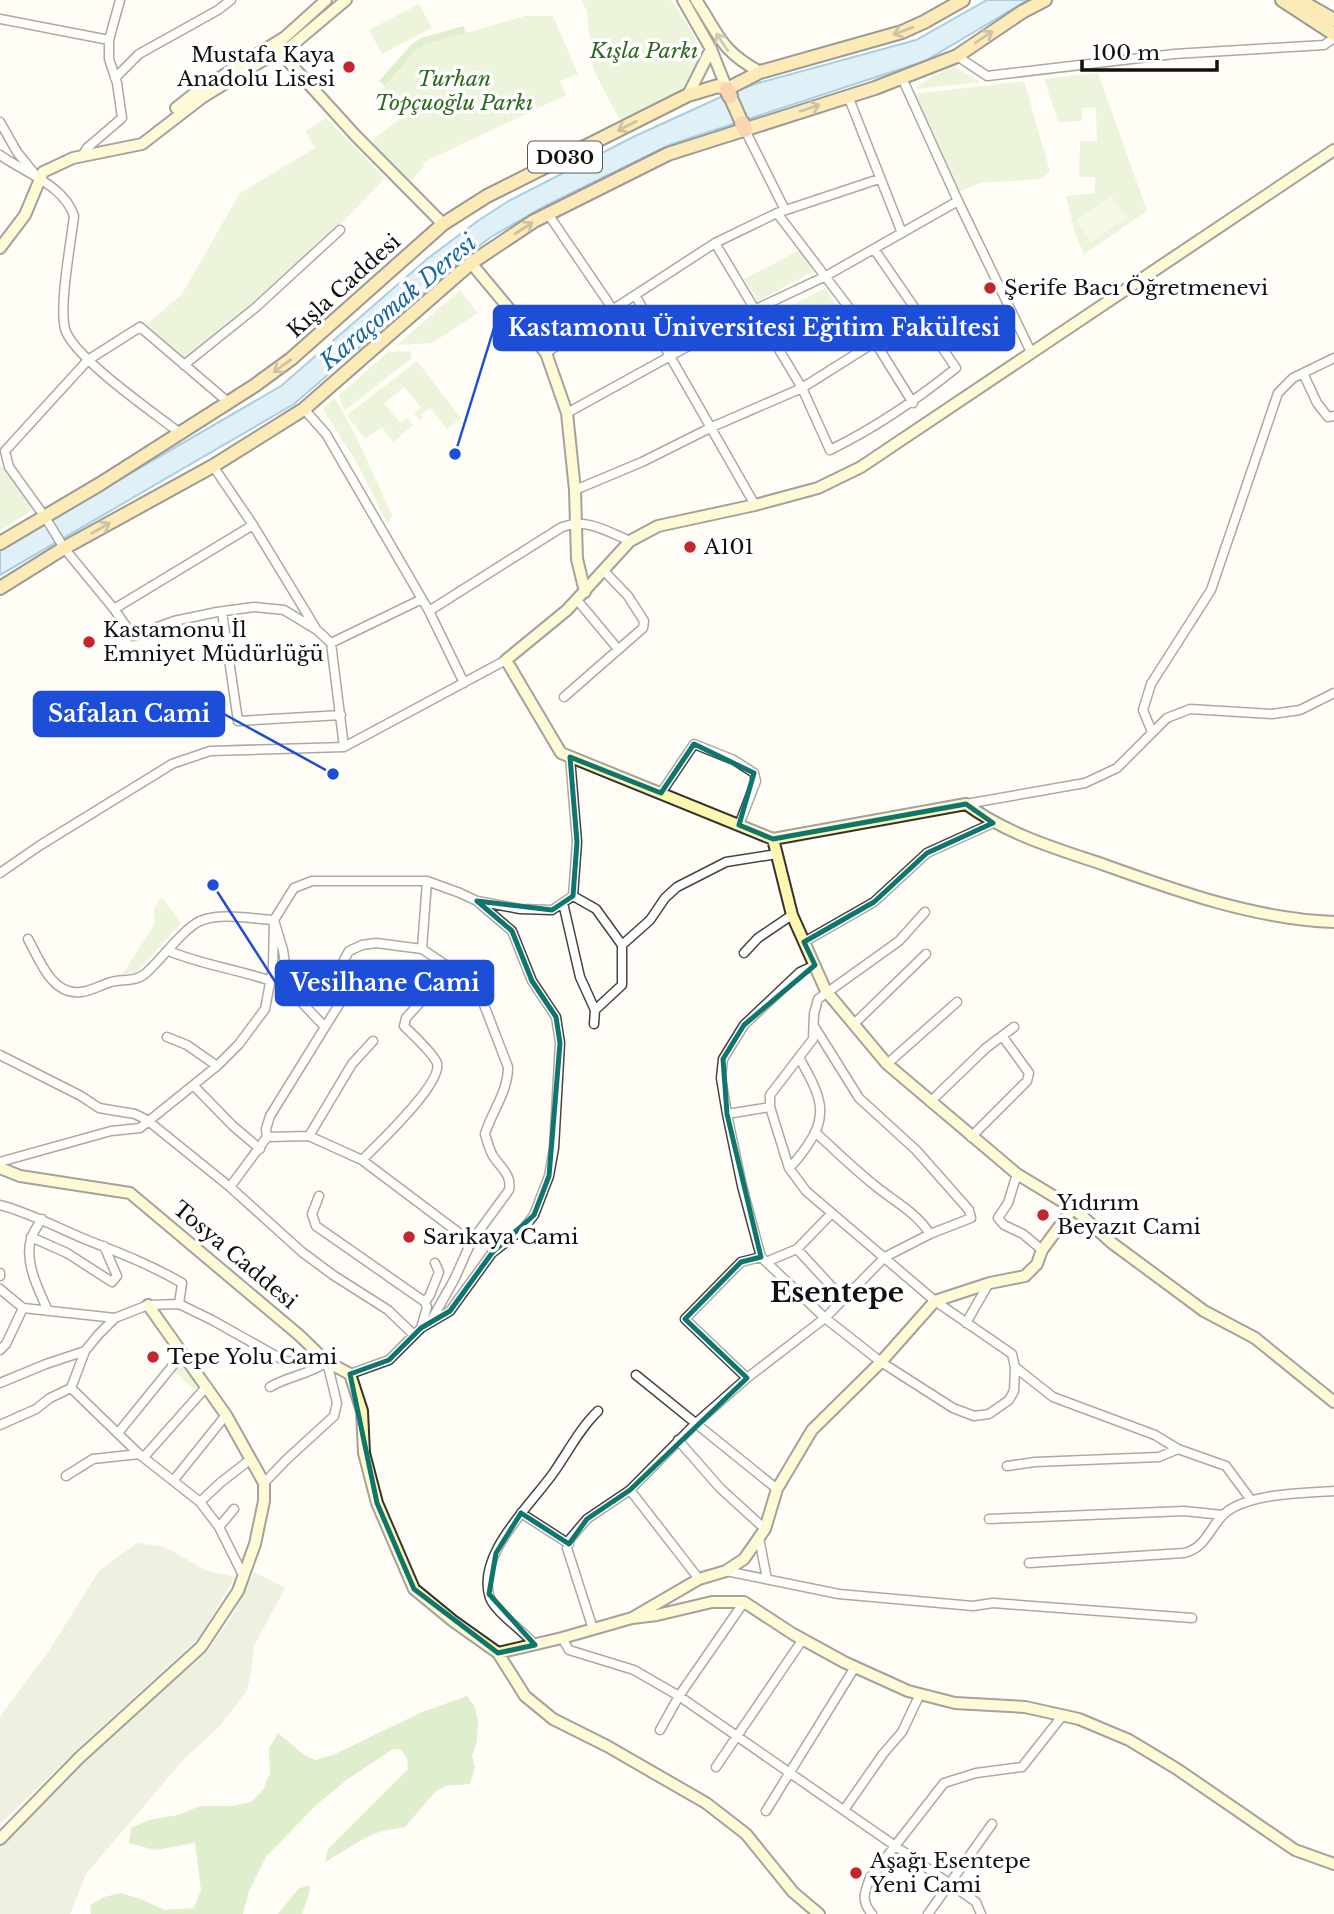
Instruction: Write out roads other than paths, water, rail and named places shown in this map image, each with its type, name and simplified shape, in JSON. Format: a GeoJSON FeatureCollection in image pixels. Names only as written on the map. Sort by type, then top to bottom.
{"type":"FeatureCollection","features":[{"type":"Feature","properties":{"kind":"main road","name":"Kışla Caddesi"},"geometry":{"type":"LineString","coordinates":[[0,543],[180,433],[291,359],[443,224],[487,196],[688,95],[718,86],[729,92],[760,72],[902,32],[963,0]]}},
{"type":"Feature","properties":{"kind":"main road"},"geometry":{"type":"LineString","coordinates":[[0,588],[64,548],[213,466],[304,409],[471,263],[548,214],[668,154],[743,126],[848,96],[957,57],[1022,12],[1045,0]]}},
{"type":"Feature","properties":{"kind":"main road"},"geometry":{"type":"LineString","coordinates":[[1282,0],[1334,36]]}},
{"type":"Feature","properties":{"kind":"main road"},"geometry":{"type":"LineString","coordinates":[[1299,0],[1334,20]]}},
{"type":"Feature","properties":{"kind":"main road"},"geometry":{"type":"LineString","coordinates":[[729,92],[743,126]]}},
{"type":"Feature","properties":{"kind":"street"},"geometry":{"type":"LineString","coordinates":[[82,156],[87,148],[122,118],[115,78],[108,59],[109,40],[120,0]]}},
{"type":"Feature","properties":{"kind":"street"},"geometry":{"type":"LineString","coordinates":[[115,78],[139,54],[231,0]]}},
{"type":"Feature","properties":{"kind":"street"},"geometry":{"type":"LineString","coordinates":[[277,49],[326,0]]}},
{"type":"Feature","properties":{"kind":"street"},"geometry":{"type":"LineString","coordinates":[[0,248],[25,215],[43,172],[82,156],[129,148],[195,93],[277,49],[346,0]]}},
{"type":"Feature","properties":{"kind":"street"},"geometry":{"type":"LineString","coordinates":[[690,1],[727,50],[739,61],[760,72]]}},
{"type":"Feature","properties":{"kind":"street"},"geometry":{"type":"LineString","coordinates":[[690,1],[729,92]]}},
{"type":"Feature","properties":{"kind":"street"},"geometry":{"type":"LineString","coordinates":[[0,19],[109,40]]}},
{"type":"Feature","properties":{"kind":"street"},"geometry":{"type":"LineString","coordinates":[[957,57],[988,76],[1174,54],[1324,45],[1334,36]]}},
{"type":"Feature","properties":{"kind":"street"},"geometry":{"type":"LineString","coordinates":[[277,49],[362,142],[443,224]]}},
{"type":"Feature","properties":{"kind":"street"},"geometry":{"type":"LineString","coordinates":[[688,95],[711,49]]}},
{"type":"Feature","properties":{"kind":"street"},"geometry":{"type":"LineString","coordinates":[[902,78],[1031,352]]}},
{"type":"Feature","properties":{"kind":"street"},"geometry":{"type":"LineString","coordinates":[[848,96],[902,233]]}},
{"type":"Feature","properties":{"kind":"street"},"geometry":{"type":"LineString","coordinates":[[0,122],[18,152],[40,180]]}},
{"type":"Feature","properties":{"kind":"street"},"geometry":{"type":"LineString","coordinates":[[743,126],[781,211],[875,342],[913,402]]}},
{"type":"Feature","properties":{"kind":"street"},"geometry":{"type":"LineString","coordinates":[[0,873],[172,764],[210,751],[344,747],[464,683],[506,660],[581,596],[630,541],[658,526],[818,488],[861,467],[1334,150]]}},
{"type":"Feature","properties":{"kind":"street"},"geometry":{"type":"LineString","coordinates":[[0,155],[61,193],[70,205],[74,216],[65,292],[66,333],[88,360],[180,433]]}},
{"type":"Feature","properties":{"kind":"street"},"geometry":{"type":"LineString","coordinates":[[546,353],[715,243],[781,211],[880,178]]}},
{"type":"Feature","properties":{"kind":"street"},"geometry":{"type":"LineString","coordinates":[[567,413],[754,310],[874,250],[958,201]]}},
{"type":"Feature","properties":{"kind":"street"},"geometry":{"type":"LineString","coordinates":[[548,214],[612,308]]}},
{"type":"Feature","properties":{"kind":"street"},"geometry":{"type":"LineString","coordinates":[[184,365],[255,308],[340,230]]}},
{"type":"Feature","properties":{"kind":"street"},"geometry":{"type":"LineString","coordinates":[[715,243],[802,388],[830,450],[874,429],[956,368],[874,250]]}},
{"type":"Feature","properties":{"kind":"street"},"geometry":{"type":"LineString","coordinates":[[471,263],[546,353],[567,413],[575,490],[581,596],[618,649]]}},
{"type":"Feature","properties":{"kind":"street"},"geometry":{"type":"LineString","coordinates":[[635,295],[755,505]]}},
{"type":"Feature","properties":{"kind":"street"},"geometry":{"type":"LineString","coordinates":[[228,402],[139,327],[88,360],[5,451],[9,467],[64,548],[133,636],[174,621],[254,607],[284,610],[317,630],[331,643],[344,747]]}},
{"type":"Feature","properties":{"kind":"street"},"geometry":{"type":"LineString","coordinates":[[575,490],[802,388],[875,342]]}},
{"type":"Feature","properties":{"kind":"street"},"geometry":{"type":"LineString","coordinates":[[1152,732],[1143,710],[1151,684],[1212,590],[1226,541],[1278,393],[1284,385],[1303,373],[1334,358]]}},
{"type":"Feature","properties":{"kind":"street"},"geometry":{"type":"LineString","coordinates":[[1303,373],[1317,403],[1328,417],[1334,416]]}},
{"type":"Feature","properties":{"kind":"street"},"geometry":{"type":"LineString","coordinates":[[304,409],[326,434],[429,611],[464,683]]}},
{"type":"Feature","properties":{"kind":"street"},"geometry":{"type":"LineString","coordinates":[[213,466],[253,525],[317,630]]}},
{"type":"Feature","properties":{"kind":"street"},"geometry":{"type":"LineString","coordinates":[[429,611],[562,527],[575,522],[630,541]]}},
{"type":"Feature","properties":{"kind":"street"},"geometry":{"type":"LineString","coordinates":[[114,609],[253,525]]}},
{"type":"Feature","properties":{"kind":"street"},"geometry":{"type":"LineString","coordinates":[[564,697],[643,628],[644,621],[628,596],[604,571]]}},
{"type":"Feature","properties":{"kind":"street"},"geometry":{"type":"LineString","coordinates":[[331,643],[422,600]]}},
{"type":"Feature","properties":{"kind":"street"},"geometry":{"type":"LineString","coordinates":[[222,612],[238,721],[341,715]]}},
{"type":"Feature","properties":{"kind":"street"},"geometry":{"type":"LineString","coordinates":[[506,660],[561,753],[773,839],[1084,783],[1117,768],[1167,718],[1190,709],[1272,715],[1300,710],[1334,693]]}},
{"type":"Feature","properties":{"kind":"street"},"geometry":{"type":"LineString","coordinates":[[661,793],[694,744],[734,760],[754,773],[756,781],[739,825]]}},
{"type":"Feature","properties":{"kind":"street"},"geometry":{"type":"LineString","coordinates":[[0,1162],[111,1131],[140,1128],[217,1066],[239,1044],[265,1009],[271,981],[274,920],[294,888],[312,881],[426,881],[477,901],[520,909],[552,910],[573,896],[578,842],[570,757]]}},
{"type":"Feature","properties":{"kind":"street"},"geometry":{"type":"LineString","coordinates":[[966,804],[993,823],[1017,835],[1168,888],[1269,915],[1334,922]]}},
{"type":"Feature","properties":{"kind":"street"},"geometry":{"type":"LineString","coordinates":[[804,942],[874,902],[927,853],[993,823]]}},
{"type":"Feature","properties":{"kind":"street"},"geometry":{"type":"LineString","coordinates":[[773,839],[792,915],[826,991],[887,1064],[1017,1174],[1073,1208],[1112,1242],[1204,1311],[1255,1338],[1334,1402]]}},
{"type":"Feature","properties":{"kind":"street"},"geometry":{"type":"LineString","coordinates":[[622,945],[650,920],[665,898],[677,887],[726,862],[777,854]]}},
{"type":"Feature","properties":{"kind":"street"},"geometry":{"type":"LineString","coordinates":[[422,949],[426,881]]}},
{"type":"Feature","properties":{"kind":"street"},"geometry":{"type":"LineString","coordinates":[[573,896],[596,909],[622,945],[622,985],[595,1010]]}},
{"type":"Feature","properties":{"kind":"street"},"geometry":{"type":"LineString","coordinates":[[477,901],[512,931],[532,981],[556,1017],[560,1043],[554,1148],[549,1175],[534,1215],[524,1228],[492,1253],[450,1311],[418,1331],[389,1360],[350,1374],[362,1411],[364,1453],[377,1503],[414,1589],[498,1653],[525,1696],[553,1719],[607,1746],[706,1803],[746,1834],[793,1892],[819,1914]]}},
{"type":"Feature","properties":{"kind":"street"},"geometry":{"type":"LineString","coordinates":[[563,903],[580,977],[595,1010],[594,1024]]}},
{"type":"Feature","properties":{"kind":"street"},"geometry":{"type":"LineString","coordinates":[[815,965],[800,972],[744,1025],[723,1059],[721,1078],[727,1114],[742,1186],[764,1260],[825,1318],[881,1362],[953,1408],[974,1416],[989,1414],[1009,1401],[1014,1391],[1015,1367],[1012,1354],[935,1301],[807,1191],[789,1168],[770,1107],[770,1095],[813,1039],[818,999],[898,941],[925,912]]}},
{"type":"Feature","properties":{"kind":"street"},"geometry":{"type":"LineString","coordinates":[[744,953],[758,938],[792,915]]}},
{"type":"Feature","properties":{"kind":"street"},"geometry":{"type":"LineString","coordinates":[[28,939],[52,981],[68,992],[77,993],[109,983],[138,979],[169,951],[188,929],[209,918],[274,920]]}},
{"type":"Feature","properties":{"kind":"street"},"geometry":{"type":"LineString","coordinates":[[274,920],[283,950],[289,989],[324,1026]]}},
{"type":"Feature","properties":{"kind":"street"},"geometry":{"type":"LineString","coordinates":[[230,1186],[260,1149],[267,1137],[266,1129],[270,1116],[343,998],[344,960],[349,951],[355,947],[376,943],[422,949],[452,968],[473,986],[481,997],[508,1067],[508,1078],[502,1097],[485,1134],[492,1155],[508,1176],[510,1183],[509,1190],[471,1242],[456,1278],[431,1321]]}},
{"type":"Feature","properties":{"kind":"street"},"geometry":{"type":"LineString","coordinates":[[169,951],[191,960],[231,968],[271,981]]}},
{"type":"Feature","properties":{"kind":"street"},"geometry":{"type":"LineString","coordinates":[[853,1024],[926,954]]}},
{"type":"Feature","properties":{"kind":"street"},"geometry":{"type":"LineString","coordinates":[[362,1160],[421,1098],[437,1075],[436,1061],[404,1026],[405,1018],[452,968]]}},
{"type":"Feature","properties":{"kind":"street"},"geometry":{"type":"LineString","coordinates":[[887,1064],[957,1002]]}},
{"type":"Feature","properties":{"kind":"street"},"geometry":{"type":"LineString","coordinates":[[593,1629],[567,1548],[576,1531],[587,1519],[630,1490],[696,1423],[747,1378],[825,1318],[886,1257],[930,1234],[971,1218],[969,1210],[916,1150],[859,1098],[814,1026]]}},
{"type":"Feature","properties":{"kind":"street"},"geometry":{"type":"LineString","coordinates":[[930,1102],[986,1048],[1014,1027]]}},
{"type":"Feature","properties":{"kind":"street"},"geometry":{"type":"LineString","coordinates":[[167,1037],[187,1045],[217,1066]]}},
{"type":"Feature","properties":{"kind":"street"},"geometry":{"type":"LineString","coordinates":[[971,1137],[1027,1081],[1029,1073],[1003,1037]]}},
{"type":"Feature","properties":{"kind":"street"},"geometry":{"type":"LineString","coordinates":[[309,1136],[352,1064],[373,1041]]}},
{"type":"Feature","properties":{"kind":"street"},"geometry":{"type":"LineString","coordinates":[[0,1055],[99,1108],[135,1114],[147,1120],[230,1186],[302,1252],[418,1331]]}},
{"type":"Feature","properties":{"kind":"street"},"geometry":{"type":"LineString","coordinates":[[789,1168],[796,1163],[816,1133],[822,1114],[818,1094],[799,1057]]}},
{"type":"Feature","properties":{"kind":"street"},"geometry":{"type":"LineString","coordinates":[[194,1086],[260,1149]]}},
{"type":"Feature","properties":{"kind":"street"},"geometry":{"type":"LineString","coordinates":[[727,1114],[770,1107]]}},
{"type":"Feature","properties":{"kind":"street"},"geometry":{"type":"LineString","coordinates":[[816,1133],[875,1185],[903,1205],[930,1234]]}},
{"type":"Feature","properties":{"kind":"street"},"geometry":{"type":"LineString","coordinates":[[267,1137],[309,1136],[362,1160],[471,1242]]}},
{"type":"Feature","properties":{"kind":"street","name":"Tosya Caddesi"},"geometry":{"type":"LineString","coordinates":[[0,1168],[20,1176],[130,1193],[299,1335],[327,1362],[350,1374]]}},
{"type":"Feature","properties":{"kind":"street"},"geometry":{"type":"LineString","coordinates":[[1017,1174],[1008,1203],[998,1218],[1004,1225],[1023,1234],[1042,1251]]}},
{"type":"Feature","properties":{"kind":"street"},"geometry":{"type":"LineString","coordinates":[[319,1196],[312,1214],[316,1226],[425,1302],[427,1307],[418,1331]]}},
{"type":"Feature","properties":{"kind":"street"},"geometry":{"type":"LineString","coordinates":[[0,1205],[42,1219],[125,1254],[182,1283],[178,1304]]}},
{"type":"Feature","properties":{"kind":"street"},"geometry":{"type":"LineString","coordinates":[[632,1618],[699,1579],[726,1571],[744,1559],[762,1533],[777,1489],[812,1430],[881,1362],[935,1301],[990,1283],[1025,1276],[1037,1264],[1042,1251],[1073,1208]]}},
{"type":"Feature","properties":{"kind":"street"},"geometry":{"type":"LineString","coordinates":[[747,1378],[685,1319],[741,1262],[764,1260],[797,1249],[832,1213]]}},
{"type":"Feature","properties":{"kind":"street"},"geometry":{"type":"LineString","coordinates":[[42,1219],[31,1237],[29,1253],[32,1270],[48,1311]]}},
{"type":"Feature","properties":{"kind":"street"},"geometry":{"type":"LineString","coordinates":[[31,1237],[67,1253],[112,1282],[117,1276],[116,1271],[104,1246]]}},
{"type":"Feature","properties":{"kind":"street"},"geometry":{"type":"LineString","coordinates":[[797,1249],[844,1300]]}},
{"type":"Feature","properties":{"kind":"street"},"geometry":{"type":"LineString","coordinates":[[425,1302],[437,1281],[439,1272],[435,1263]]}},
{"type":"Feature","properties":{"kind":"street"},"geometry":{"type":"LineString","coordinates":[[966,1323],[990,1283]]}},
{"type":"Feature","properties":{"kind":"street"},"geometry":{"type":"LineString","coordinates":[[0,1289],[23,1308],[115,1318]]}},
{"type":"Feature","properties":{"kind":"street"},"geometry":{"type":"LineString","coordinates":[[0,1425],[36,1409],[50,1398],[71,1388],[85,1351],[97,1335],[115,1318],[148,1305],[178,1304],[285,1361],[327,1362]]}},
{"type":"Feature","properties":{"kind":"street"},"geometry":{"type":"LineString","coordinates":[[0,1839],[79,1758],[201,1647],[230,1605],[257,1533],[264,1501],[264,1483],[226,1415],[148,1305]]}},
{"type":"Feature","properties":{"kind":"street"},"geometry":{"type":"LineString","coordinates":[[0,1350],[6,1344],[23,1308]]}},
{"type":"Feature","properties":{"kind":"street"},"geometry":{"type":"LineString","coordinates":[[0,1384],[85,1351]]}},
{"type":"Feature","properties":{"kind":"street"},"geometry":{"type":"LineString","coordinates":[[118,1433],[183,1353]]}},
{"type":"Feature","properties":{"kind":"street"},"geometry":{"type":"LineString","coordinates":[[270,1387],[277,1382],[302,1376],[327,1362]]}},
{"type":"Feature","properties":{"kind":"street"},"geometry":{"type":"LineString","coordinates":[[264,1483],[334,1416],[337,1403],[327,1362]]}},
{"type":"Feature","properties":{"kind":"street"},"geometry":{"type":"LineString","coordinates":[[1015,1367],[1053,1397],[1155,1435],[1178,1449],[1226,1466],[1251,1500]]}},
{"type":"Feature","properties":{"kind":"street"},"geometry":{"type":"LineString","coordinates":[[636,1375],[777,1489]]}},
{"type":"Feature","properties":{"kind":"street"},"geometry":{"type":"LineString","coordinates":[[66,1476],[93,1459],[142,1456],[207,1386]]}},
{"type":"Feature","properties":{"kind":"street"},"geometry":{"type":"LineString","coordinates":[[71,1388],[142,1456],[200,1502],[219,1527],[243,1575]]}},
{"type":"Feature","properties":{"kind":"street"},"geometry":{"type":"LineString","coordinates":[[535,1645],[526,1633],[492,1602],[488,1581],[496,1553],[508,1531],[598,1411]]}},
{"type":"Feature","properties":{"kind":"street"},"geometry":{"type":"LineString","coordinates":[[173,1480],[226,1415]]}},
{"type":"Feature","properties":{"kind":"street"},"geometry":{"type":"LineString","coordinates":[[678,1440],[762,1533],[767,1579]]}},
{"type":"Feature","properties":{"kind":"street"},"geometry":{"type":"LineString","coordinates":[[1007,1466],[1035,1462],[1158,1457],[1178,1449]]}},
{"type":"Feature","properties":{"kind":"street"},"geometry":{"type":"LineString","coordinates":[[200,1502],[219,1483],[251,1459]]}},
{"type":"Feature","properties":{"kind":"street"},"geometry":{"type":"LineString","coordinates":[[630,1490],[699,1579]]}},
{"type":"Feature","properties":{"kind":"street"},"geometry":{"type":"LineString","coordinates":[[1029,1563],[1135,1558],[1194,1551],[1206,1541],[1223,1515],[1251,1500],[1288,1493],[1334,1491]]}},
{"type":"Feature","properties":{"kind":"street"},"geometry":{"type":"LineString","coordinates":[[219,1527],[234,1508]]}},
{"type":"Feature","properties":{"kind":"street"},"geometry":{"type":"LineString","coordinates":[[989,1519],[1184,1511],[1223,1515]]}},
{"type":"Feature","properties":{"kind":"street"},"geometry":{"type":"LineString","coordinates":[[521,1513],[569,1544]]}},
{"type":"Feature","properties":{"kind":"street"},"geometry":{"type":"LineString","coordinates":[[726,1571],[839,1594],[973,1606],[993,1603],[1192,1618]]}},
{"type":"Feature","properties":{"kind":"street"},"geometry":{"type":"LineString","coordinates":[[498,1653],[562,1639],[632,1618],[712,1602],[744,1602],[803,1639],[908,1691],[956,1703],[1024,1707],[1063,1715],[1129,1740],[1177,1769],[1295,1850],[1334,1864]]}},
{"type":"Feature","properties":{"kind":"street"},"geometry":{"type":"LineString","coordinates":[[660,1730],[679,1696],[744,1602]]}},
{"type":"Feature","properties":{"kind":"street"},"geometry":{"type":"LineString","coordinates":[[562,1639],[569,1650],[635,1670],[679,1696],[976,1902],[981,1914]]}},
{"type":"Feature","properties":{"kind":"street"},"geometry":{"type":"LineString","coordinates":[[716,1767],[803,1639]]}},
{"type":"Feature","properties":{"kind":"street"},"geometry":{"type":"LineString","coordinates":[[766,1811],[855,1667]]}},
{"type":"Feature","properties":{"kind":"street"},"geometry":{"type":"LineString","coordinates":[[844,1810],[883,1754],[902,1732],[920,1694]]}},
{"type":"Feature","properties":{"kind":"street"},"geometry":{"type":"LineString","coordinates":[[872,1914],[865,1906],[863,1894],[870,1878],[944,1783],[976,1773],[1022,1767],[1063,1715]]}},
{"type":"Feature","properties":{"kind":"street"},"geometry":{"type":"LineString","coordinates":[[928,1914],[992,1824]]}},
{"type":"Feature","properties":{"kind":"water","name":"Karaçomak Deresi"},"geometry":{"type":"Polygon","coordinates":[[[987,0],[1028,0],[925,61],[669,145],[545,206],[491,237],[294,404],[0,575],[0,549],[281,386],[427,259],[507,202],[633,137],[723,96],[758,83],[916,40],[987,0]]]}},
{"type":"Feature","properties":{"kind":"place","name":"Mustafa Kaya Anadolu Lisesi"},"geometry":{"type":"Point","coordinates":[349,67]}},
{"type":"Feature","properties":{"kind":"place","name":"Şerife Bacı Öğretmenevi"},"geometry":{"type":"Point","coordinates":[990,288]}},
{"type":"Feature","properties":{"kind":"place","name":"Kastamonu Üniversitesi Eğitim Fakültesi"},"geometry":{"type":"Point","coordinates":[455,454]}},
{"type":"Feature","properties":{"kind":"place","name":"A101"},"geometry":{"type":"Point","coordinates":[690,547]}},
{"type":"Feature","properties":{"kind":"place","name":"Kastamonu İl Emniyet Müdürlüğü"},"geometry":{"type":"Point","coordinates":[89,642]}},
{"type":"Feature","properties":{"kind":"place","name":"Safalan Cami"},"geometry":{"type":"Point","coordinates":[333,774]}},
{"type":"Feature","properties":{"kind":"place","name":"Vesilhane Cami"},"geometry":{"type":"Point","coordinates":[213,885]}},
{"type":"Feature","properties":{"kind":"place","name":"Yıdırım Beyazıt Cami"},"geometry":{"type":"Point","coordinates":[1043,1215]}},
{"type":"Feature","properties":{"kind":"place","name":"Sarıkaya Cami"},"geometry":{"type":"Point","coordinates":[409,1237]}},
{"type":"Feature","properties":{"kind":"place","name":"Tepe Yolu Cami"},"geometry":{"type":"Point","coordinates":[153,1357]}},
{"type":"Feature","properties":{"kind":"place","name":"Aşağı Esentepe Yeni Cami"},"geometry":{"type":"Point","coordinates":[856,1873]}},
{"type":"Feature","properties":{"kind":"district","name":"Esentepe"},"geometry":{"type":"Point","coordinates":[837,1292]}},
{"type":"Feature","properties":{"kind":"park label","name":"Kışla Parkı"},"geometry":{"type":"Point","coordinates":[644,51]}},
{"type":"Feature","properties":{"kind":"park label","name":"Turhan Topçuoğlu Parkı"},"geometry":{"type":"Point","coordinates":[454,91]}}]}
